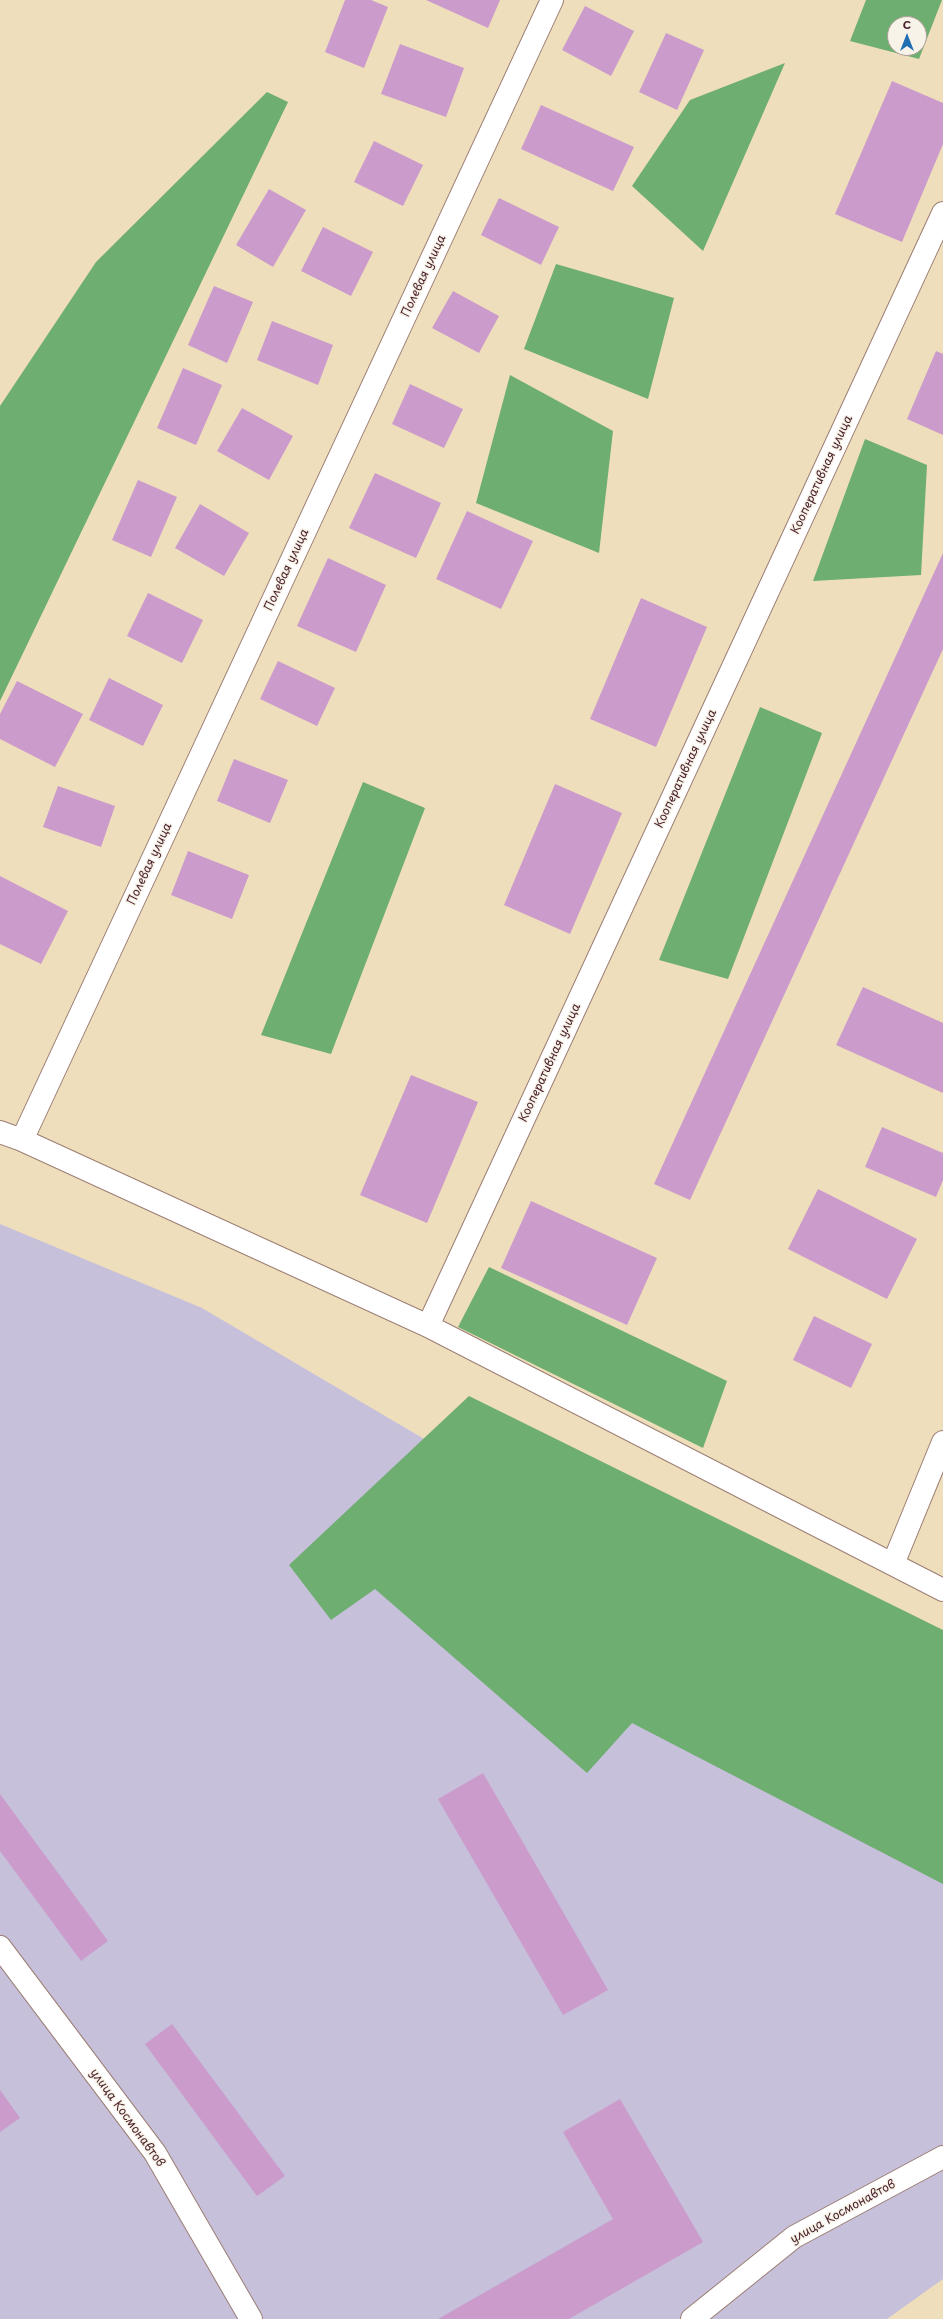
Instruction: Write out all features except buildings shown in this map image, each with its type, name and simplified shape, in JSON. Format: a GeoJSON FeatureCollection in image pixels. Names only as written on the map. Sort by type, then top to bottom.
{"type":"FeatureCollection","features":[{"type":"Feature","properties":{"kind":"street","name":"Полевая улица"},"geometry":{"type":"LineString","coordinates":[[22,1140],[552,0]]}},
{"type":"Feature","properties":{"kind":"street","name":"Кооперативная улица"},"geometry":{"type":"LineString","coordinates":[[428,1326],[943,213]]}},
{"type":"Feature","properties":{"kind":"street"},"geometry":{"type":"LineString","coordinates":[[0,1132],[22,1140],[428,1326],[943,1590]]}},
{"type":"Feature","properties":{"kind":"street"},"geometry":{"type":"LineString","coordinates":[[893,1564],[943,1442]]}},
{"type":"Feature","properties":{"kind":"street","name":"улица Космонавтов"},"geometry":{"type":"LineString","coordinates":[[0,1947],[155,2153],[251,2319]]}},
{"type":"Feature","properties":{"kind":"street","name":"улица Космонавтов"},"geometry":{"type":"LineString","coordinates":[[692,2319],[794,2237],[943,2157]]}},
{"type":"Feature","properties":{"kind":"shaded area"},"geometry":{"type":"Polygon","coordinates":[[[0,1224],[202,1308],[943,1745],[943,2279],[887,2319],[0,2319],[0,1224]]]}},
{"type":"Feature","properties":{"kind":"green space"},"geometry":{"type":"Polygon","coordinates":[[[866,0],[942,0],[927,38],[927,16],[887,16],[887,51],[850,41],[866,0]]]}},
{"type":"Feature","properties":{"kind":"green space"},"geometry":{"type":"Polygon","coordinates":[[[908,56],[920,56],[919,59],[908,56]]]}},
{"type":"Feature","properties":{"kind":"green space"},"geometry":{"type":"Polygon","coordinates":[[[785,63],[703,251],[632,186],[690,100],[785,63]]]}},
{"type":"Feature","properties":{"kind":"green space"},"geometry":{"type":"Polygon","coordinates":[[[267,92],[288,102],[0,701],[0,406],[96,262],[267,92]]]}},
{"type":"Feature","properties":{"kind":"green space"},"geometry":{"type":"Polygon","coordinates":[[[556,264],[674,298],[648,399],[524,349],[556,264]]]}},
{"type":"Feature","properties":{"kind":"green space"},"geometry":{"type":"Polygon","coordinates":[[[510,375],[613,431],[599,553],[476,503],[510,375]]]}},
{"type":"Feature","properties":{"kind":"green space"},"geometry":{"type":"Polygon","coordinates":[[[865,439],[927,465],[921,575],[813,581],[865,439]]]}},
{"type":"Feature","properties":{"kind":"green space"},"geometry":{"type":"Polygon","coordinates":[[[760,707],[822,733],[728,979],[659,960],[760,707]]]}},
{"type":"Feature","properties":{"kind":"green space"},"geometry":{"type":"Polygon","coordinates":[[[363,782],[425,808],[331,1054],[261,1035],[363,782]]]}},
{"type":"Feature","properties":{"kind":"green space"},"geometry":{"type":"Polygon","coordinates":[[[489,1267],[727,1381],[703,1448],[458,1327],[489,1267]]]}},
{"type":"Feature","properties":{"kind":"green space"},"geometry":{"type":"Polygon","coordinates":[[[469,1396],[943,1630],[943,1884],[632,1723],[587,1773],[375,1589],[331,1620],[289,1565],[469,1396]]]}}]}
